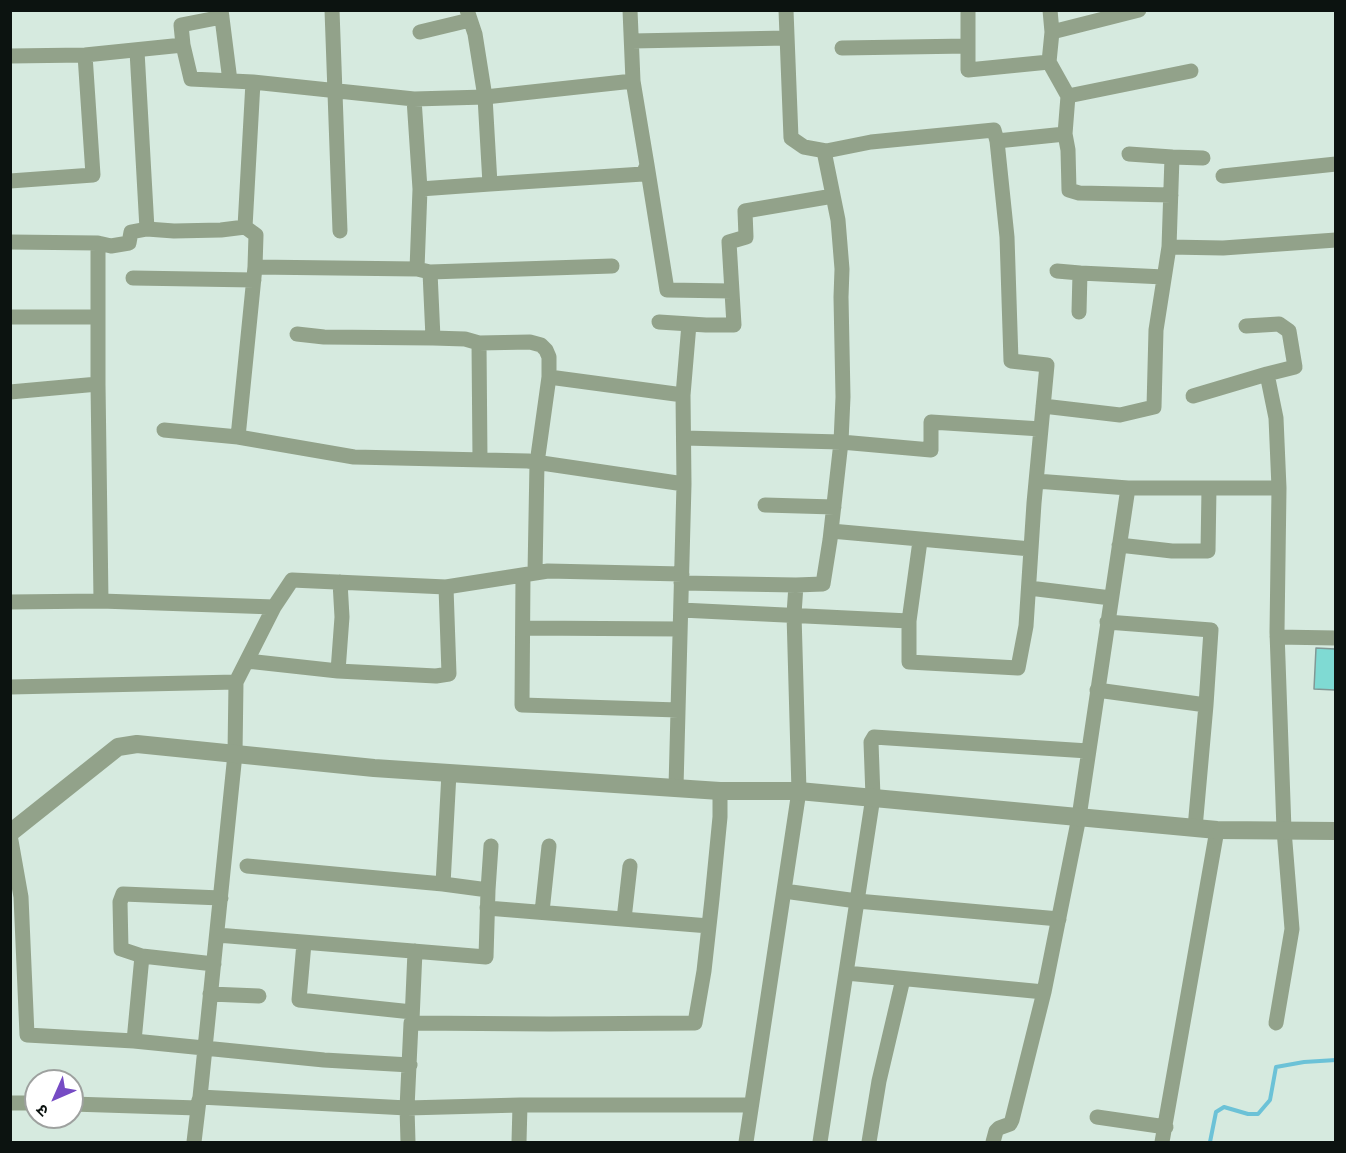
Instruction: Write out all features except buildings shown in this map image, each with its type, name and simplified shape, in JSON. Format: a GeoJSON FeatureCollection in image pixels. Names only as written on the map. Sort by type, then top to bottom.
{"type":"FeatureCollection","features":[{"type":"Feature","properties":{"kind":"street"},"geometry":{"type":"LineString","coordinates":[[332,10],[340,231]]}},
{"type":"Feature","properties":{"kind":"street"},"geometry":{"type":"LineString","coordinates":[[630,10],[633,81],[667,290],[732,291]]}},
{"type":"Feature","properties":{"kind":"street"},"geometry":{"type":"LineString","coordinates":[[786,10],[791,138],[804,147],[826,151],[871,142],[994,130],[997,141],[1006,237],[1011,361],[1047,365],[1026,626],[1018,668],[909,662],[909,621],[920,541]]}},
{"type":"Feature","properties":{"kind":"street"},"geometry":{"type":"LineString","coordinates":[[968,10],[968,70],[1048,62]]}},
{"type":"Feature","properties":{"kind":"street"},"geometry":{"type":"LineString","coordinates":[[1050,10],[1052,32],[1048,62],[1068,96],[1065,134],[1068,150],[1069,190],[1079,193],[1170,195]]}},
{"type":"Feature","properties":{"kind":"street"},"geometry":{"type":"LineString","coordinates":[[1052,32],[1129,12]]}},
{"type":"Feature","properties":{"kind":"street"},"geometry":{"type":"LineString","coordinates":[[230,81],[222,14],[181,25],[191,79],[230,81],[253,81],[414,99],[485,97],[633,81]]}},
{"type":"Feature","properties":{"kind":"street"},"geometry":{"type":"LineString","coordinates":[[420,32],[468,15],[474,34],[485,97],[490,184]]}},
{"type":"Feature","properties":{"kind":"street"},"geometry":{"type":"LineString","coordinates":[[632,41],[787,38]]}},
{"type":"Feature","properties":{"kind":"street"},"geometry":{"type":"LineString","coordinates":[[10,56],[85,55],[183,45]]}},
{"type":"Feature","properties":{"kind":"street"},"geometry":{"type":"LineString","coordinates":[[842,48],[968,46]]}},
{"type":"Feature","properties":{"kind":"street"},"geometry":{"type":"LineString","coordinates":[[137,51],[147,229]]}},
{"type":"Feature","properties":{"kind":"street"},"geometry":{"type":"LineString","coordinates":[[10,181],[93,175],[85,55]]}},
{"type":"Feature","properties":{"kind":"street"},"geometry":{"type":"LineString","coordinates":[[1068,96],[1191,71]]}},
{"type":"Feature","properties":{"kind":"street"},"geometry":{"type":"LineString","coordinates":[[245,227],[253,81]]}},
{"type":"Feature","properties":{"kind":"street"},"geometry":{"type":"LineString","coordinates":[[414,99],[423,271],[433,338]]}},
{"type":"Feature","properties":{"kind":"street"},"geometry":{"type":"LineString","coordinates":[[997,141],[1065,134]]}},
{"type":"Feature","properties":{"kind":"street"},"geometry":{"type":"LineString","coordinates":[[195,1143],[235,754],[236,682],[274,607],[292,580],[446,587],[548,571],[795,585],[823,584],[841,442],[843,397],[842,269],[838,220],[825,156],[826,151]]}},
{"type":"Feature","properties":{"kind":"street"},"geometry":{"type":"LineString","coordinates":[[1130,154],[1203,158]]}},
{"type":"Feature","properties":{"kind":"street"},"geometry":{"type":"LineString","coordinates":[[1043,405],[1120,415],[1154,406],[1156,330],[1169,247],[1172,157]]}},
{"type":"Feature","properties":{"kind":"street"},"geometry":{"type":"LineString","coordinates":[[1223,176],[1335,164]]}},
{"type":"Feature","properties":{"kind":"street"},"geometry":{"type":"LineString","coordinates":[[420,189],[643,174],[647,165]]}},
{"type":"Feature","properties":{"kind":"street"},"geometry":{"type":"LineString","coordinates":[[659,322],[734,325],[729,243],[746,237],[745,211],[833,196]]}},
{"type":"Feature","properties":{"kind":"street"},"geometry":{"type":"LineString","coordinates":[[10,242],[98,243],[111,246],[129,243],[131,231],[147,229],[209,231],[245,227],[256,235],[238,437]]}},
{"type":"Feature","properties":{"kind":"street"},"geometry":{"type":"LineString","coordinates":[[1169,247],[1223,248],[1335,240]]}},
{"type":"Feature","properties":{"kind":"street"},"geometry":{"type":"LineString","coordinates":[[98,243],[101,600]]}},
{"type":"Feature","properties":{"kind":"street"},"geometry":{"type":"LineString","coordinates":[[134,278],[612,266]]}},
{"type":"Feature","properties":{"kind":"street"},"geometry":{"type":"LineString","coordinates":[[1058,271],[1164,277]]}},
{"type":"Feature","properties":{"kind":"street"},"geometry":{"type":"LineString","coordinates":[[1078,312],[1080,273]]}},
{"type":"Feature","properties":{"kind":"street"},"geometry":{"type":"LineString","coordinates":[[10,317],[98,317]]}},
{"type":"Feature","properties":{"kind":"street"},"geometry":{"type":"LineString","coordinates":[[676,787],[684,484],[683,395],[689,324]]}},
{"type":"Feature","properties":{"kind":"street"},"geometry":{"type":"LineString","coordinates":[[1193,396],[1295,367],[1289,331],[1279,324],[1246,326]]}},
{"type":"Feature","properties":{"kind":"street"},"geometry":{"type":"LineString","coordinates":[[297,334],[324,337],[465,339],[479,343],[530,342],[541,345],[549,357],[549,377],[537,462],[524,628],[522,705],[678,710]]}},
{"type":"Feature","properties":{"kind":"street"},"geometry":{"type":"LineString","coordinates":[[479,343],[480,460]]}},
{"type":"Feature","properties":{"kind":"street"},"geometry":{"type":"LineString","coordinates":[[1267,374],[1276,418],[1279,488],[1277,637],[1284,830],[1292,929],[1276,1023]]}},
{"type":"Feature","properties":{"kind":"street"},"geometry":{"type":"LineString","coordinates":[[549,377],[683,395]]}},
{"type":"Feature","properties":{"kind":"street"},"geometry":{"type":"LineString","coordinates":[[10,392],[98,384]]}},
{"type":"Feature","properties":{"kind":"street"},"geometry":{"type":"LineString","coordinates":[[684,438],[841,442],[931,450],[931,422],[1041,429]]}},
{"type":"Feature","properties":{"kind":"street"},"geometry":{"type":"LineString","coordinates":[[164,430],[238,437],[354,457],[537,462],[684,484]]}},
{"type":"Feature","properties":{"kind":"street"},"geometry":{"type":"LineString","coordinates":[[1036,481],[1128,488],[1279,488]]}},
{"type":"Feature","properties":{"kind":"street"},"geometry":{"type":"LineString","coordinates":[[993,1143],[996,1131],[1010,1124],[1012,1119],[1044,992],[1079,817],[1128,488]]}},
{"type":"Feature","properties":{"kind":"street"},"geometry":{"type":"LineString","coordinates":[[1119,545],[1208,551],[1209,488]]}},
{"type":"Feature","properties":{"kind":"street"},"geometry":{"type":"LineString","coordinates":[[765,505],[834,507]]}},
{"type":"Feature","properties":{"kind":"street"},"geometry":{"type":"LineString","coordinates":[[831,531],[920,541],[1031,549]]}},
{"type":"Feature","properties":{"kind":"street"},"geometry":{"type":"LineString","coordinates":[[338,671],[342,617],[340,582]]}},
{"type":"Feature","properties":{"kind":"street"},"geometry":{"type":"LineString","coordinates":[[746,1143],[800,791],[795,585]]}},
{"type":"Feature","properties":{"kind":"street"},"geometry":{"type":"LineString","coordinates":[[247,661],[338,671],[436,676],[449,674],[446,587]]}},
{"type":"Feature","properties":{"kind":"street"},"geometry":{"type":"LineString","coordinates":[[1029,588],[1111,598]]}},
{"type":"Feature","properties":{"kind":"street"},"geometry":{"type":"LineString","coordinates":[[10,602],[101,600],[274,607]]}},
{"type":"Feature","properties":{"kind":"street"},"geometry":{"type":"LineString","coordinates":[[681,609],[909,621]]}},
{"type":"Feature","properties":{"kind":"street"},"geometry":{"type":"LineString","coordinates":[[1107,622],[1211,630],[1196,828]]}},
{"type":"Feature","properties":{"kind":"street"},"geometry":{"type":"LineString","coordinates":[[524,628],[680,629]]}},
{"type":"Feature","properties":{"kind":"street"},"geometry":{"type":"LineString","coordinates":[[1277,637],[1335,638]]}},
{"type":"Feature","properties":{"kind":"street"},"geometry":{"type":"LineString","coordinates":[[10,687],[236,682]]}},
{"type":"Feature","properties":{"kind":"street"},"geometry":{"type":"LineString","coordinates":[[1097,690],[1206,705]]}},
{"type":"Feature","properties":{"kind":"street"},"geometry":{"type":"LineString","coordinates":[[820,1143],[873,797],[871,742],[874,737],[1088,751]]}},
{"type":"Feature","properties":{"kind":"street"},"geometry":{"type":"LineString","coordinates":[[410,1065],[324,1060],[134,1041],[27,1035],[18,982],[21,897],[10,834],[118,747],[137,744],[374,768],[720,791],[800,791],[1217,830],[1335,831]]}},
{"type":"Feature","properties":{"kind":"street"},"geometry":{"type":"LineString","coordinates":[[443,884],[449,773]]}},
{"type":"Feature","properties":{"kind":"street"},"geometry":{"type":"LineString","coordinates":[[304,944],[299,1000],[412,1017],[550,1024],[695,1023],[709,926],[720,818],[720,791]]}},
{"type":"Feature","properties":{"kind":"street"},"geometry":{"type":"LineString","coordinates":[[1097,1117],[1164,1135],[1217,830]]}},
{"type":"Feature","properties":{"kind":"street"},"geometry":{"type":"LineString","coordinates":[[217,935],[304,944],[486,957],[491,846]]}},
{"type":"Feature","properties":{"kind":"street"},"geometry":{"type":"LineString","coordinates":[[542,912],[549,846]]}},
{"type":"Feature","properties":{"kind":"street"},"geometry":{"type":"LineString","coordinates":[[247,866],[488,890]]}},
{"type":"Feature","properties":{"kind":"street"},"geometry":{"type":"LineString","coordinates":[[624,919],[630,866]]}},
{"type":"Feature","properties":{"kind":"street"},"geometry":{"type":"LineString","coordinates":[[784,891],[857,901],[1059,919]]}},
{"type":"Feature","properties":{"kind":"street"},"geometry":{"type":"LineString","coordinates":[[214,964],[142,956],[121,949],[120,902],[123,894],[221,898]]}},
{"type":"Feature","properties":{"kind":"street"},"geometry":{"type":"LineString","coordinates":[[487,908],[709,926]]}},
{"type":"Feature","properties":{"kind":"street"},"geometry":{"type":"LineString","coordinates":[[408,1143],[407,1108],[415,951]]}},
{"type":"Feature","properties":{"kind":"street"},"geometry":{"type":"LineString","coordinates":[[134,1041],[142,956]]}},
{"type":"Feature","properties":{"kind":"street"},"geometry":{"type":"LineString","coordinates":[[846,973],[1044,992]]}},
{"type":"Feature","properties":{"kind":"street"},"geometry":{"type":"LineString","coordinates":[[869,1143],[879,1081],[903,979]]}},
{"type":"Feature","properties":{"kind":"street"},"geometry":{"type":"LineString","coordinates":[[210,994],[258,996]]}},
{"type":"Feature","properties":{"kind":"street"},"geometry":{"type":"LineString","coordinates":[[84,1104],[199,1103],[407,1108],[520,1105],[751,1105]]}},
{"type":"Feature","properties":{"kind":"street"},"geometry":{"type":"LineString","coordinates":[[519,1143],[520,1105]]}},
{"type":"Feature","properties":{"kind":"waterway"},"geometry":{"type":"LineString","coordinates":[[1210,1142],[1216,1112],[1224,1107],[1248,1114],[1258,1114],[1270,1100],[1276,1067],[1336,1060]]}}]}
